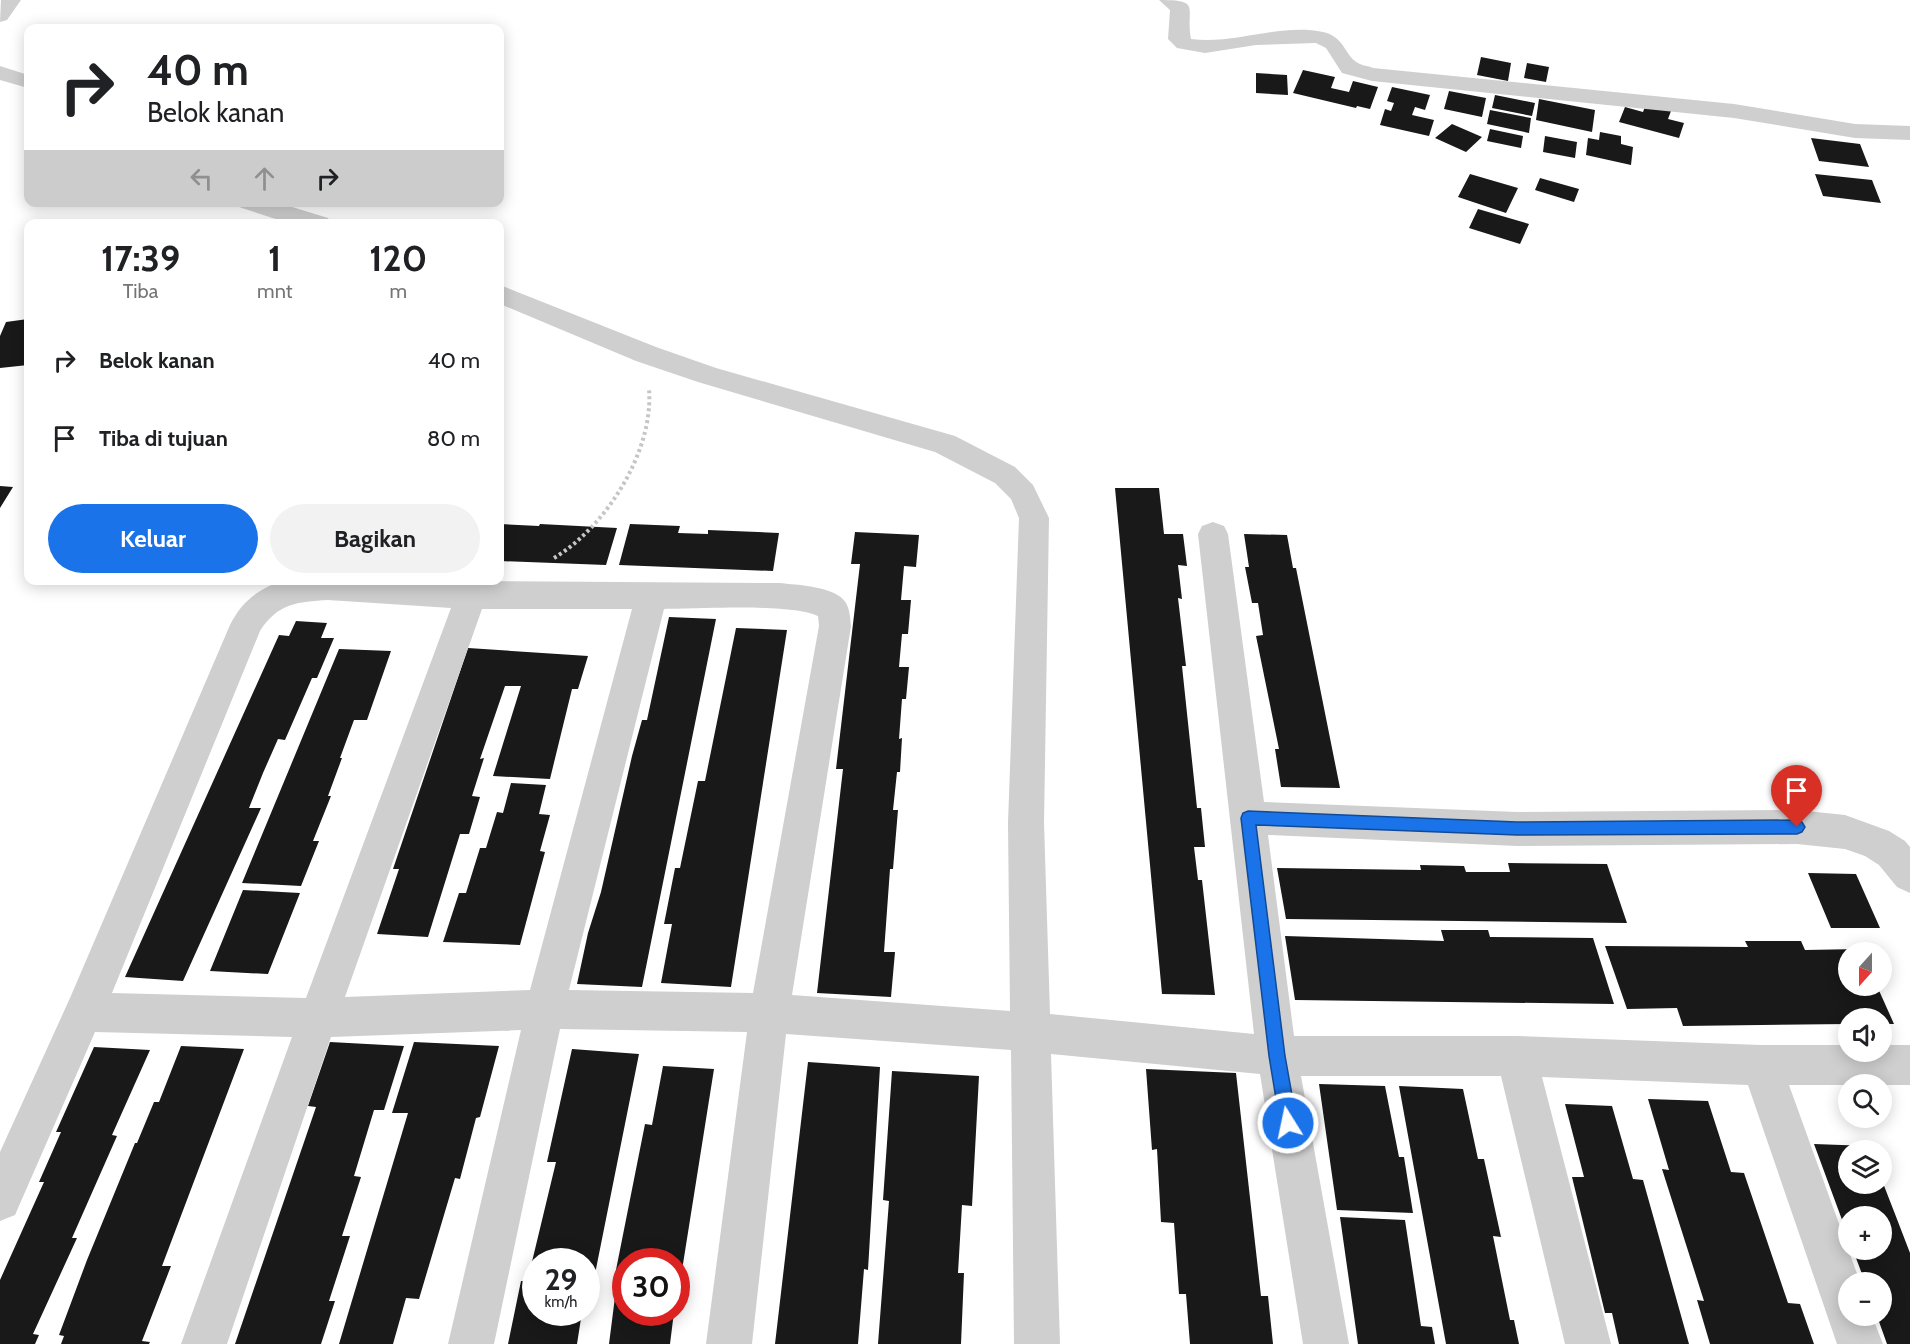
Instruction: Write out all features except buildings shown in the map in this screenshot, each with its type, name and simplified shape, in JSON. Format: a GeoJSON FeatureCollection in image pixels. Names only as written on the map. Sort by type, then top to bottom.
{"type":"FeatureCollection","features":[{"type":"Feature","properties":{"kind":"street"},"geometry":{"type":"LineString","coordinates":[[0,16],[11,0]]}},
{"type":"Feature","properties":{"kind":"street"},"geometry":{"type":"LineString","coordinates":[[1169,0],[1180,8],[1179,39],[1191,46],[1309,36],[1330,41],[1346,65],[1372,75],[1734,111],[1855,132],[1910,133]]}},
{"type":"Feature","properties":{"kind":"street"},"geometry":{"type":"LineString","coordinates":[[0,73],[24,81]]}},
{"type":"Feature","properties":{"kind":"street"},"geometry":{"type":"LineString","coordinates":[[264,207],[303,219]]}},
{"type":"Feature","properties":{"kind":"street"},"geometry":{"type":"LineString","coordinates":[[504,296],[646,354],[708,375],[945,444],[1005,475],[1023,493],[1034,518],[1026,824],[1037,1344]]}},
{"type":"Feature","properties":{"kind":"street"},"geometry":{"type":"LineString","coordinates":[[1213,534],[1277,1056],[1326,1344]]}},
{"type":"Feature","properties":{"kind":"street"},"geometry":{"type":"LineString","coordinates":[[0,1200],[84,1012],[246,625],[254,613],[273,597],[297,589],[328,587],[471,596],[803,598],[826,603],[836,618],[769,1013],[729,1344]]}},
{"type":"Feature","properties":{"kind":"street"},"geometry":{"type":"LineString","coordinates":[[204,1344],[318,1018],[471,596]]}},
{"type":"Feature","properties":{"kind":"street"},"geometry":{"type":"LineString","coordinates":[[471,1344],[545,1009],[651,598]]}},
{"type":"Feature","properties":{"kind":"street"},"geometry":{"type":"LineString","coordinates":[[1248,818],[1517,828],[1797,827],[1845,832],[1876,843],[1892,853],[1910,875]]}},
{"type":"Feature","properties":{"kind":"street"},"geometry":{"type":"LineString","coordinates":[[84,1012],[202,1013],[318,1018],[545,1009],[769,1013],[1031,1032],[1277,1056],[1516,1056],[1761,1065],[1910,1065]]}},
{"type":"Feature","properties":{"kind":"street"},"geometry":{"type":"LineString","coordinates":[[1516,1056],[1588,1344]]}},
{"type":"Feature","properties":{"kind":"street"},"geometry":{"type":"LineString","coordinates":[[1761,1065],[1838,1282]]}},
{"type":"Feature","properties":{"kind":"street"},"geometry":{"type":"LineString","coordinates":[[1854,1326],[1860,1344]]}},
{"type":"Feature","properties":{"kind":"path"},"geometry":{"type":"LineString","coordinates":[[546,561],[567,552],[593,523],[622,484],[642,445],[649,420],[650,396],[646,354]]}},
{"type":"Feature","properties":{"kind":"route"},"geometry":{"type":"LineString","coordinates":[[1288,1123],[1277,1056],[1248,818],[1517,828],[1797,827]]}}]}
